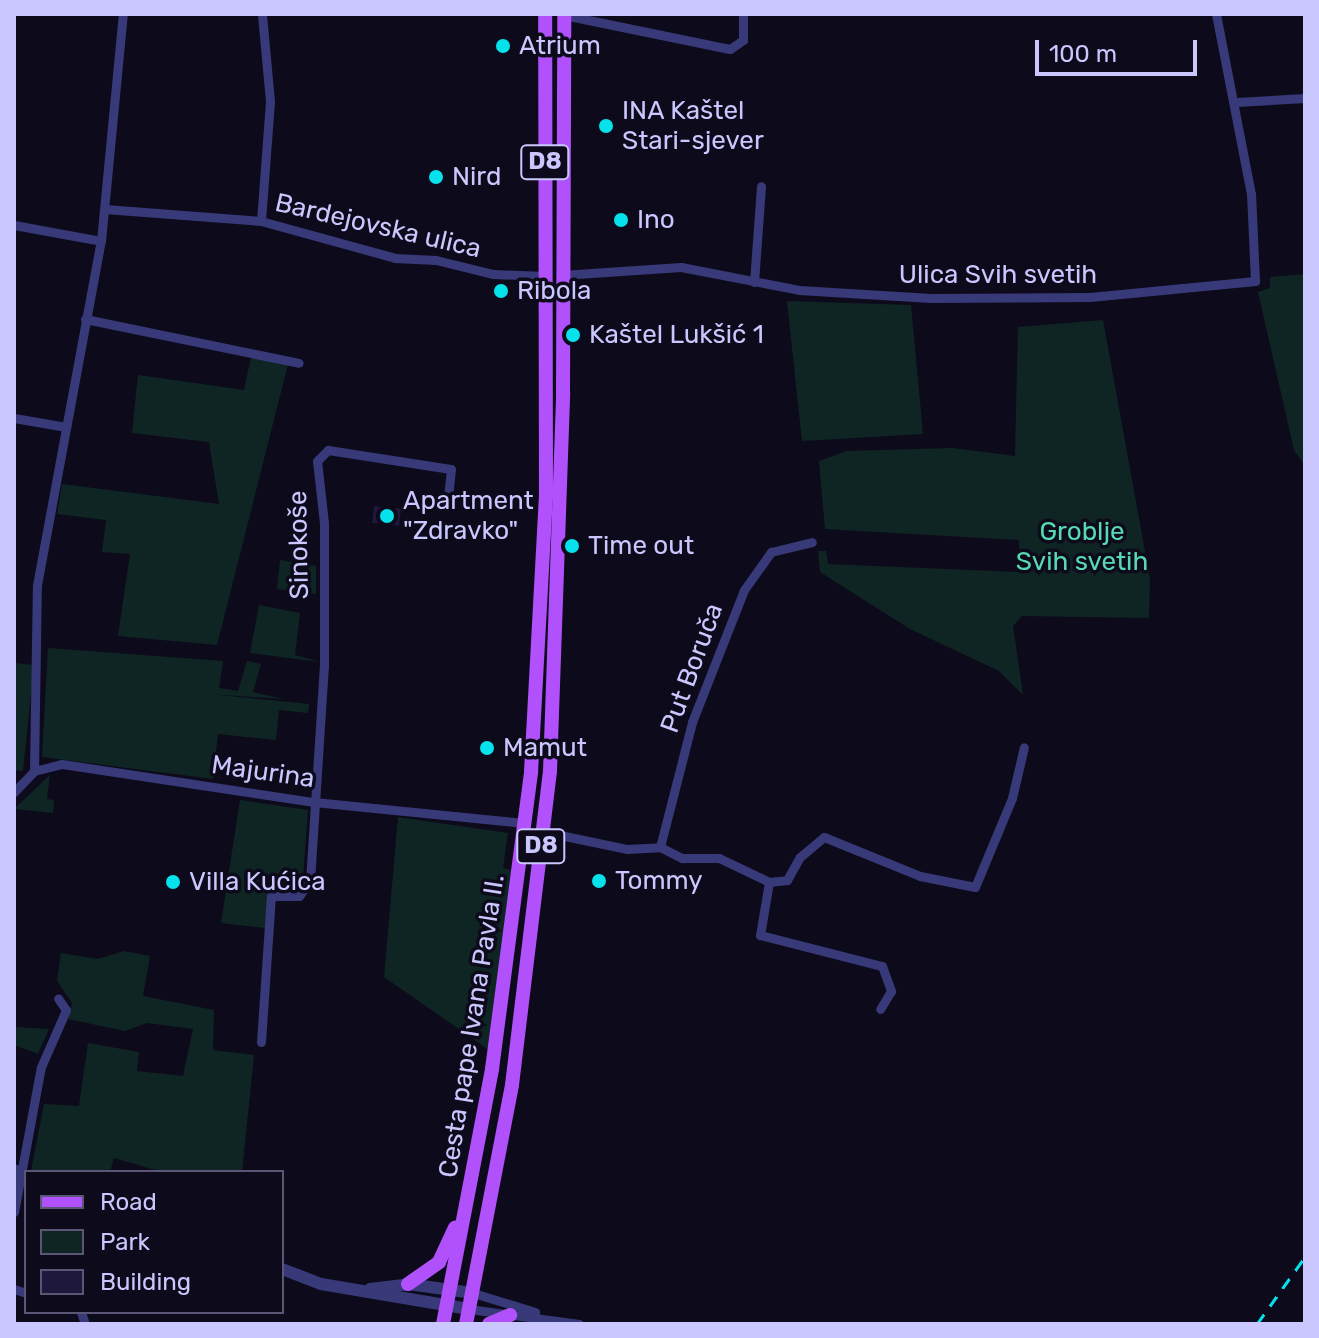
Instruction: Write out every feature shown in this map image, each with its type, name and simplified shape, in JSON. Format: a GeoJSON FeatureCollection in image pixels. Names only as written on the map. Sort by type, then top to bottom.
{"type":"FeatureCollection","features":[{"type":"Feature","properties":{"kind":"main road","name":"Cesta pape Ivana Pavla II."},"geometry":{"type":"LineString","coordinates":[[443,1324],[469,1198],[530,786],[545,556],[545,14]]}},
{"type":"Feature","properties":{"kind":"main road","name":"Cesta pape Ivana Pavla II."},"geometry":{"type":"LineString","coordinates":[[467,1316],[514,1071],[550,771],[559,620],[564,15]]}},
{"type":"Feature","properties":{"kind":"main road"},"geometry":{"type":"LineString","coordinates":[[408,1284],[447,1252],[469,1198]]}},
{"type":"Feature","properties":{"kind":"main road"},"geometry":{"type":"LineString","coordinates":[[489,1324],[510,1315]]}},
{"type":"Feature","properties":{"kind":"street"},"geometry":{"type":"LineString","coordinates":[[14,792],[34,771],[37,585],[101,241],[123,14]]}},
{"type":"Feature","properties":{"kind":"street"},"geometry":{"type":"LineString","coordinates":[[261,221],[270,101],[262,14]]}},
{"type":"Feature","properties":{"kind":"street"},"geometry":{"type":"LineString","coordinates":[[564,15],[730,49],[743,40],[743,14]]}},
{"type":"Feature","properties":{"kind":"street","name":"Ulica Svih svetih"},"geometry":{"type":"LineString","coordinates":[[562,275],[681,267],[754,282],[931,298],[1090,297],[1255,281],[1237,102],[1216,14]]}},
{"type":"Feature","properties":{"kind":"street"},"geometry":{"type":"LineString","coordinates":[[1237,102],[1305,98]]}},
{"type":"Feature","properties":{"kind":"street"},"geometry":{"type":"LineString","coordinates":[[754,282],[761,186]]}},
{"type":"Feature","properties":{"kind":"street","name":"Bardejovska ulica"},"geometry":{"type":"LineString","coordinates":[[105,209],[261,221],[395,258],[436,260],[493,274],[545,276]]}},
{"type":"Feature","properties":{"kind":"street"},"geometry":{"type":"LineString","coordinates":[[14,225],[101,241]]}},
{"type":"Feature","properties":{"kind":"street"},"geometry":{"type":"LineString","coordinates":[[85,319],[299,363]]}},
{"type":"Feature","properties":{"kind":"street"},"geometry":{"type":"LineString","coordinates":[[14,418],[66,427]]}},
{"type":"Feature","properties":{"kind":"street","name":"Sinokoše"},"geometry":{"type":"LineString","coordinates":[[314,802],[324,667],[324,523],[317,461],[328,450],[451,469],[448,500]]}},
{"type":"Feature","properties":{"kind":"street","name":"Put Boruča"},"geometry":{"type":"LineString","coordinates":[[660,847],[692,722],[744,590],[771,552],[812,542]]}},
{"type":"Feature","properties":{"kind":"street"},"geometry":{"type":"LineString","coordinates":[[555,834],[627,849],[660,847],[682,858],[719,858],[769,882],[787,880],[800,857],[824,837],[920,876],[975,887],[1012,798],[1024,747]]}},
{"type":"Feature","properties":{"kind":"street","name":"Majurina"},"geometry":{"type":"LineString","coordinates":[[34,771],[62,764],[314,802],[516,822]]}},
{"type":"Feature","properties":{"kind":"street"},"geometry":{"type":"LineString","coordinates":[[261,1042],[271,896],[299,896],[310,881],[314,802]]}},
{"type":"Feature","properties":{"kind":"street"},"geometry":{"type":"LineString","coordinates":[[769,882],[760,935],[882,966],[891,991],[880,1009]]}},
{"type":"Feature","properties":{"kind":"street"},"geometry":{"type":"LineString","coordinates":[[14,1212],[41,1067],[66,1010],[58,998]]}},
{"type":"Feature","properties":{"kind":"street"},"geometry":{"type":"LineString","coordinates":[[284,1270],[321,1284],[447,1305],[467,1316],[538,1314]]}},
{"type":"Feature","properties":{"kind":"street"},"geometry":{"type":"LineString","coordinates":[[363,1290],[408,1284],[451,1289],[579,1324]]}},
{"type":"Feature","properties":{"kind":"green space"},"geometry":{"type":"Polygon","coordinates":[[[1305,274],[1305,466],[1294,450],[1258,292],[1270,288],[1270,277],[1305,274]]]}},
{"type":"Feature","properties":{"kind":"green space"},"geometry":{"type":"Polygon","coordinates":[[[787,301],[911,305],[923,434],[802,441],[787,301]]]}},
{"type":"Feature","properties":{"kind":"green space","name":"Groblje Svih svetih"},"geometry":{"type":"Polygon","coordinates":[[[1103,320],[1150,579],[1149,618],[1022,616],[1013,626],[1023,695],[999,671],[910,629],[820,572],[818,551],[826,551],[828,564],[1020,572],[1019,540],[825,529],[819,461],[846,451],[952,448],[1015,456],[1018,327],[1103,320]]]}},
{"type":"Feature","properties":{"kind":"green space"},"geometry":{"type":"Polygon","coordinates":[[[251,357],[288,364],[217,645],[118,636],[130,554],[102,552],[106,520],[57,514],[62,484],[219,504],[209,442],[132,433],[138,375],[244,390],[251,357]]]}},
{"type":"Feature","properties":{"kind":"green space"},"geometry":{"type":"Polygon","coordinates":[[[280,560],[316,566],[316,594],[277,589],[280,560]]]}},
{"type":"Feature","properties":{"kind":"green space"},"geometry":{"type":"Polygon","coordinates":[[[259,605],[300,613],[295,655],[320,662],[250,653],[259,605]]]}},
{"type":"Feature","properties":{"kind":"green space"},"geometry":{"type":"Polygon","coordinates":[[[48,648],[223,661],[219,688],[238,691],[247,661],[261,664],[253,692],[283,699],[210,694],[309,704],[308,713],[279,710],[276,740],[218,734],[213,779],[42,757],[48,648]]]}},
{"type":"Feature","properties":{"kind":"green space"},"geometry":{"type":"Polygon","coordinates":[[[14,663],[34,665],[23,771],[14,770],[14,663]]]}},
{"type":"Feature","properties":{"kind":"green space"},"geometry":{"type":"Polygon","coordinates":[[[50,775],[47,799],[54,800],[53,813],[14,809],[50,775]]]}},
{"type":"Feature","properties":{"kind":"green space"},"geometry":{"type":"Polygon","coordinates":[[[240,800],[308,810],[303,878],[297,889],[269,889],[265,928],[221,923],[240,800]]]}},
{"type":"Feature","properties":{"kind":"green space"},"geometry":{"type":"Polygon","coordinates":[[[398,817],[508,833],[503,868],[511,870],[489,1050],[384,977],[398,817]]]}},
{"type":"Feature","properties":{"kind":"green space"},"geometry":{"type":"Polygon","coordinates":[[[124,951],[150,956],[143,996],[214,1010],[213,1050],[254,1055],[242,1170],[155,1170],[114,1158],[111,1170],[31,1170],[44,1104],[79,1106],[88,1043],[139,1052],[137,1071],[183,1076],[193,1029],[147,1023],[125,1031],[68,1019],[72,1003],[57,981],[61,953],[98,959],[124,951]]]}},
{"type":"Feature","properties":{"kind":"green space"},"geometry":{"type":"Polygon","coordinates":[[[14,1027],[49,1029],[38,1054],[14,1045],[14,1027]]]}},
{"type":"Feature","properties":{"kind":"building","name":"Apartment \"Zdravko\""},"geometry":{"type":"Polygon","coordinates":[[[374,506],[401,509],[399,526],[372,523],[374,506]]]}},
{"type":"Feature","properties":{"kind":"railway"},"geometry":{"type":"LineString","coordinates":[[1257,1324],[1305,1257]]}},
{"type":"Feature","properties":{"kind":"place","name":"Atrium"},"geometry":{"type":"Point","coordinates":[503,46]}},
{"type":"Feature","properties":{"kind":"place","name":"INA Kaštel Stari-sjever"},"geometry":{"type":"Point","coordinates":[606,126]}},
{"type":"Feature","properties":{"kind":"place","name":"Nird"},"geometry":{"type":"Point","coordinates":[436,177]}},
{"type":"Feature","properties":{"kind":"place","name":"Ino"},"geometry":{"type":"Point","coordinates":[621,220]}},
{"type":"Feature","properties":{"kind":"place","name":"Ribola"},"geometry":{"type":"Point","coordinates":[501,291]}},
{"type":"Feature","properties":{"kind":"place","name":"Kaštel Lukšić 1"},"geometry":{"type":"Point","coordinates":[573,335]}},
{"type":"Feature","properties":{"kind":"place","name":"Apartment \"Zdravko\""},"geometry":{"type":"Point","coordinates":[387,516]}},
{"type":"Feature","properties":{"kind":"place","name":"Time out"},"geometry":{"type":"Point","coordinates":[572,546]}},
{"type":"Feature","properties":{"kind":"place","name":"Mamut"},"geometry":{"type":"Point","coordinates":[487,748]}},
{"type":"Feature","properties":{"kind":"place","name":"Tommy"},"geometry":{"type":"Point","coordinates":[599,881]}},
{"type":"Feature","properties":{"kind":"place","name":"Villa Kućica"},"geometry":{"type":"Point","coordinates":[173,882]}}]}
